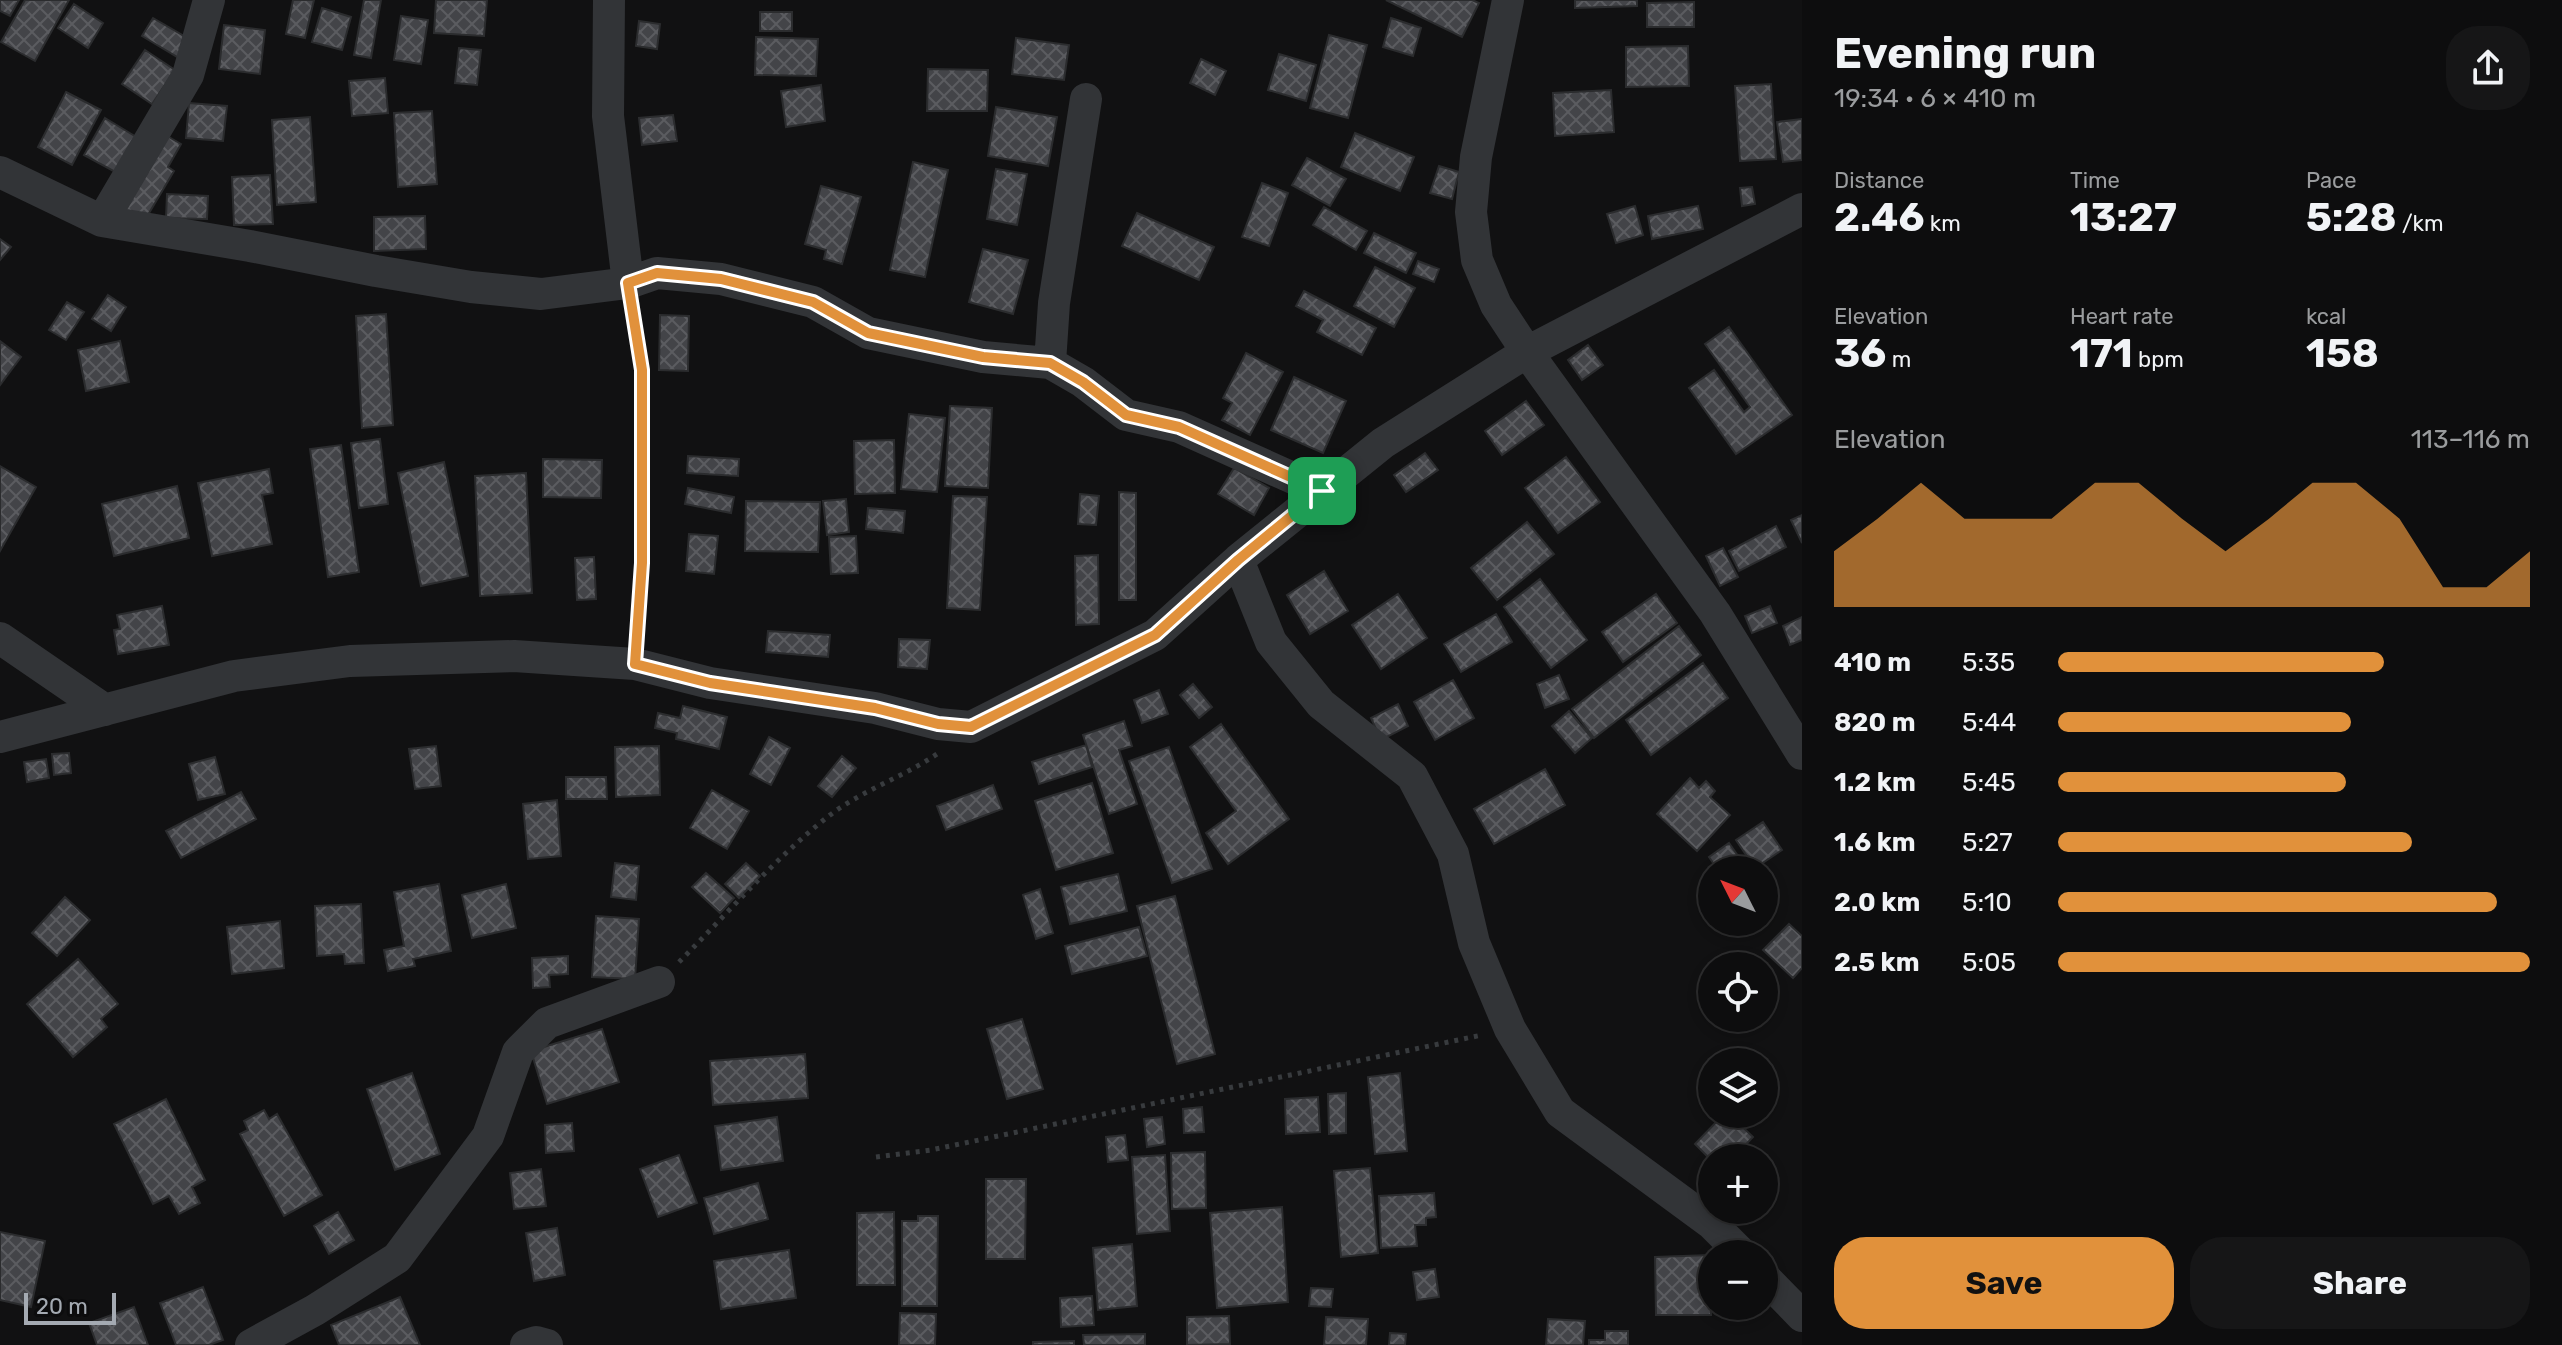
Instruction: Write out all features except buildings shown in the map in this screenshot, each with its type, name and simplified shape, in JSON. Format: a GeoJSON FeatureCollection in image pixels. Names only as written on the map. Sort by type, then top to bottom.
{"type":"FeatureCollection","features":[{"type":"Feature","properties":{"kind":"street"},"geometry":{"type":"LineString","coordinates":[[102,221],[188,75],[209,0]]}},
{"type":"Feature","properties":{"kind":"street"},"geometry":{"type":"LineString","coordinates":[[609,0],[608,116],[628,283]]}},
{"type":"Feature","properties":{"kind":"street"},"geometry":{"type":"LineString","coordinates":[[1508,0],[1476,157],[1471,212],[1477,260],[1496,305],[1715,613],[1802,754]]}},
{"type":"Feature","properties":{"kind":"street"},"geometry":{"type":"LineString","coordinates":[[1050,363],[1054,303],[1086,99]]}},
{"type":"Feature","properties":{"kind":"street"},"geometry":{"type":"LineString","coordinates":[[0,172],[102,221],[471,287],[541,294],[628,283],[657,273],[721,279],[813,302],[868,333],[983,357],[1050,363],[1083,382],[1126,415],[1179,427],[1322,491]]}},
{"type":"Feature","properties":{"kind":"street"},"geometry":{"type":"LineString","coordinates":[[0,737],[234,676],[350,661],[514,656],[635,664],[710,683],[875,708],[938,724],[971,727],[1155,635],[1238,560],[1383,443],[1527,352],[1802,209]]}},
{"type":"Feature","properties":{"kind":"street"},"geometry":{"type":"LineString","coordinates":[[1238,560],[1271,642],[1321,704],[1412,776],[1453,854],[1474,943],[1510,1029],[1560,1112],[1711,1223],[1728,1240]]}},
{"type":"Feature","properties":{"kind":"street"},"geometry":{"type":"LineString","coordinates":[[0,638],[105,710]]}},
{"type":"Feature","properties":{"kind":"street"},"geometry":{"type":"LineString","coordinates":[[251,1345],[315,1310],[397,1258],[488,1136],[518,1052],[547,1023],[659,982]]}},
{"type":"Feature","properties":{"kind":"street"},"geometry":{"type":"LineString","coordinates":[[1778,1291],[1802,1316]]}},
{"type":"Feature","properties":{"kind":"street"},"geometry":{"type":"LineString","coordinates":[[526,1345],[536,1342],[547,1345]]}},
{"type":"Feature","properties":{"kind":"path"},"geometry":{"type":"LineString","coordinates":[[628,283],[642,370],[642,563],[635,664]]}},
{"type":"Feature","properties":{"kind":"path"},"geometry":{"type":"LineString","coordinates":[[659,982],[830,815],[875,786],[935,756],[971,727]]}},
{"type":"Feature","properties":{"kind":"path"},"geometry":{"type":"LineString","coordinates":[[876,1157],[931,1150],[1510,1029]]}},
{"type":"Feature","properties":{"kind":"route"},"geometry":{"type":"LineString","coordinates":[[657,273],[721,279],[813,302],[868,333],[983,357],[1050,363],[1083,382],[1126,415],[1179,427],[1322,491],[1238,560],[1155,635],[971,727],[938,724],[875,708],[710,683],[635,664],[642,563],[642,370],[628,283],[657,273]]}}]}
